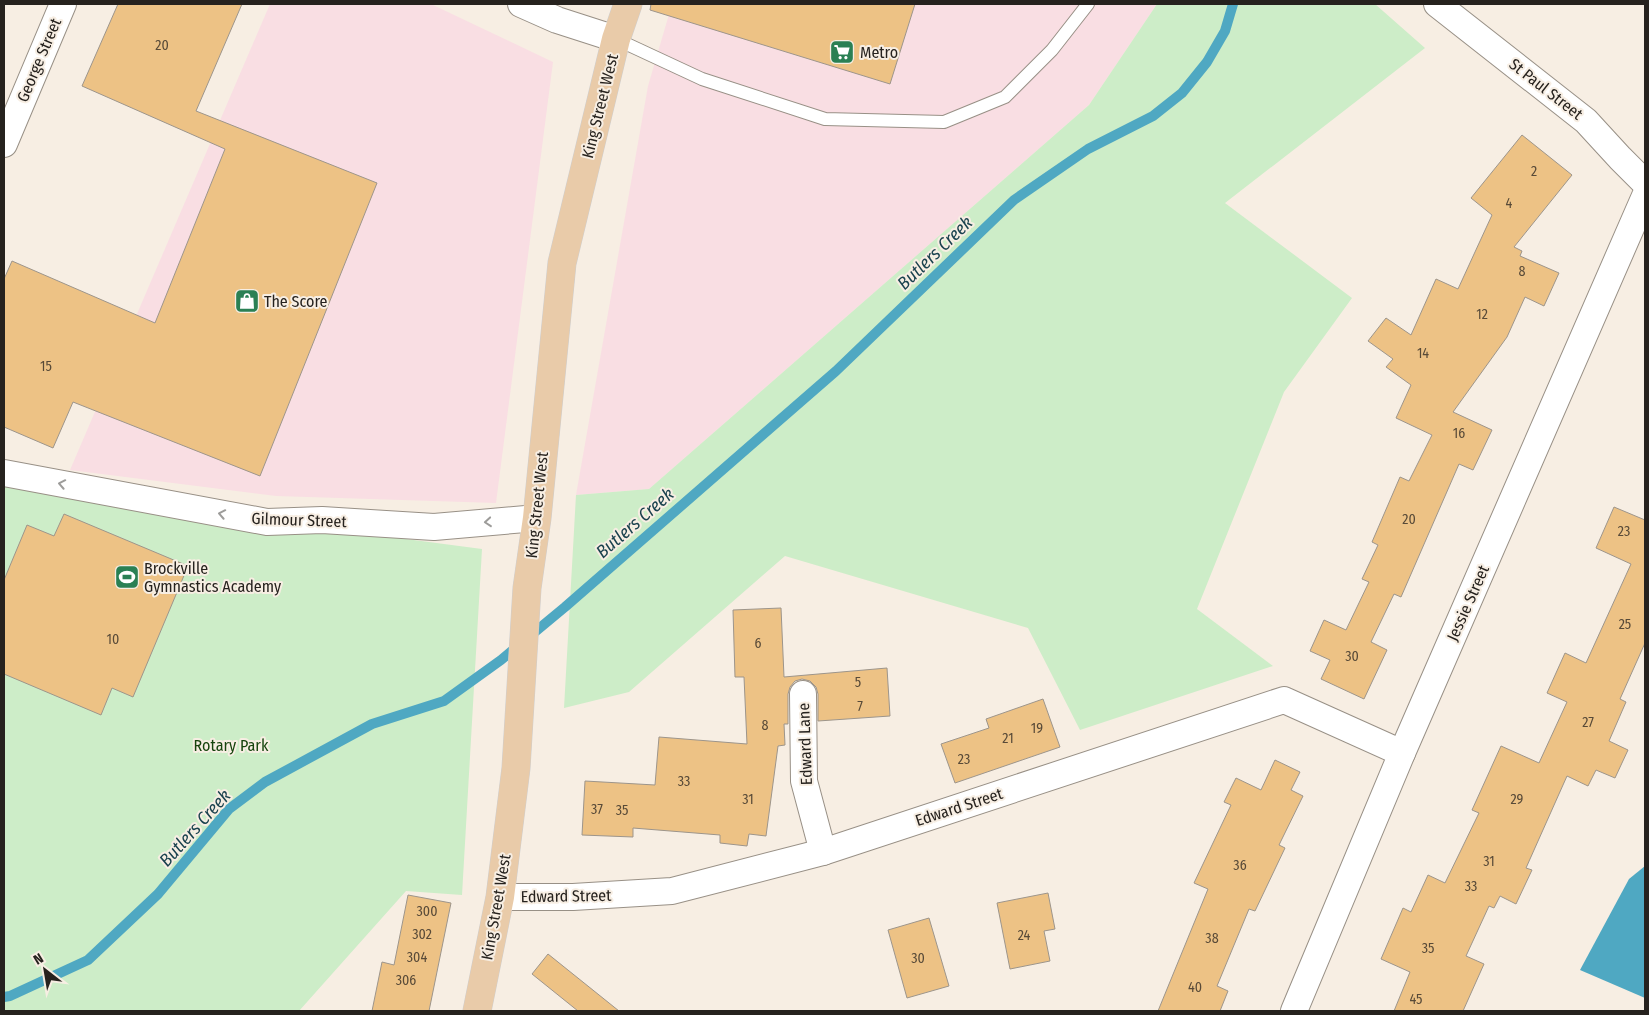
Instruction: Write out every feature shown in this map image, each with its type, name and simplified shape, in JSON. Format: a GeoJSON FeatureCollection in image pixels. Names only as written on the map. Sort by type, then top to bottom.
{"type":"FeatureCollection","features":[{"type":"Feature","properties":{"kind":"main road","name":"King Street West"},"geometry":{"type":"LineString","coordinates":[[478,1011],[500,897],[516,768],[527,588],[537,518],[562,262],[616,38],[628,4]]}},
{"type":"Feature","properties":{"kind":"street","name":"George Street"},"geometry":{"type":"LineString","coordinates":[[4,144],[63,4]]}},
{"type":"Feature","properties":{"kind":"street"},"geometry":{"type":"LineString","coordinates":[[521,4],[557,20],[616,38]]}},
{"type":"Feature","properties":{"kind":"street","name":"St Paul Street"},"geometry":{"type":"LineString","coordinates":[[1437,4],[1586,121],[1645,183]]}},
{"type":"Feature","properties":{"kind":"street","name":"Jessie Street"},"geometry":{"type":"LineString","coordinates":[[1294,1011],[1402,753],[1645,196]]}},
{"type":"Feature","properties":{"kind":"street","name":"Gilmour Street"},"geometry":{"type":"LineString","coordinates":[[4,473],[267,522],[322,520],[434,527],[537,518]]}},
{"type":"Feature","properties":{"kind":"street","name":"Edward Lane"},"geometry":{"type":"LineString","coordinates":[[803,694],[804,781],[823,852]]}},
{"type":"Feature","properties":{"kind":"street","name":"Edward Street"},"geometry":{"type":"LineString","coordinates":[[500,897],[573,897],[672,891],[823,852],[1284,700],[1402,753]]}},
{"type":"Feature","properties":{"kind":"lane"},"geometry":{"type":"LineString","coordinates":[[616,38],[702,79],[825,119],[944,122],[1004,97],[1052,50],[1088,4]]}},
{"type":"Feature","properties":{"kind":"shaded area"},"geometry":{"type":"Polygon","coordinates":[[[270,4],[431,4],[553,62],[496,503],[276,496],[70,470],[270,4]]]}},
{"type":"Feature","properties":{"kind":"shaded area"},"geometry":{"type":"Polygon","coordinates":[[[672,4],[1157,4],[1089,105],[649,489],[576,495],[648,86],[672,4]]]}},
{"type":"Feature","properties":{"kind":"green space"},"geometry":{"type":"Polygon","coordinates":[[[1157,4],[1375,4],[1425,48],[1225,203],[1352,298],[1284,392],[1197,609],[1273,666],[1080,730],[1028,628],[785,556],[629,692],[564,708],[576,495],[649,489],[1089,105],[1157,4]]]}},
{"type":"Feature","properties":{"kind":"green space","name":"Rotary Park"},"geometry":{"type":"Polygon","coordinates":[[[4,486],[482,549],[462,895],[406,891],[299,1011],[4,1011],[4,486]]]}},
{"type":"Feature","properties":{"kind":"water"},"geometry":{"type":"Polygon","coordinates":[[[1645,866],[1645,998],[1580,970],[1629,879],[1645,866]]]}},
{"type":"Feature","properties":{"kind":"building","name":"The Score"},"geometry":{"type":"Polygon","coordinates":[[[118,4],[242,4],[196,111],[377,183],[260,476],[73,402],[53,448],[4,427],[4,279],[12,261],[155,323],[225,149],[82,86],[118,4]]]}},
{"type":"Feature","properties":{"kind":"building","name":"Metro"},"geometry":{"type":"Polygon","coordinates":[[[651,4],[915,4],[890,84],[650,10],[651,4]]]}},
{"type":"Feature","properties":{"kind":"building"},"geometry":{"type":"Polygon","coordinates":[[[1522,135],[1572,175],[1514,247],[1522,251],[1520,256],[1559,273],[1544,306],[1525,297],[1507,337],[1453,412],[1492,430],[1473,470],[1459,464],[1401,597],[1394,594],[1371,642],[1387,650],[1364,699],[1321,679],[1330,660],[1310,651],[1324,620],[1346,630],[1369,582],[1362,579],[1378,545],[1372,542],[1400,477],[1409,481],[1432,435],[1396,418],[1411,385],[1386,367],[1393,359],[1368,341],[1386,318],[1411,335],[1436,279],[1458,289],[1492,215],[1471,198],[1522,135]]]}},
{"type":"Feature","properties":{"kind":"building"},"geometry":{"type":"Polygon","coordinates":[[[1614,507],[1645,520],[1645,643],[1620,699],[1626,702],[1609,741],[1628,750],[1615,778],[1596,770],[1588,786],[1567,776],[1526,868],[1532,870],[1516,904],[1500,896],[1494,908],[1489,906],[1466,956],[1484,964],[1463,1011],[1394,1011],[1410,972],[1381,959],[1403,908],[1411,912],[1428,875],[1445,883],[1479,813],[1472,810],[1501,746],[1539,763],[1567,702],[1547,693],[1565,653],[1586,663],[1631,564],[1596,548],[1614,507]]]}},
{"type":"Feature","properties":{"kind":"building"},"geometry":{"type":"Polygon","coordinates":[[[64,514],[188,566],[133,697],[112,688],[101,715],[4,674],[4,580],[27,525],[54,536],[64,514]]]}},
{"type":"Feature","properties":{"kind":"building"},"geometry":{"type":"Polygon","coordinates":[[[781,608],[784,677],[887,668],[890,716],[818,721],[818,694],[816,687],[810,681],[802,679],[795,681],[790,687],[788,694],[788,724],[784,724],[785,745],[778,746],[766,836],[749,834],[747,846],[720,843],[720,835],[633,828],[633,837],[582,835],[585,781],[655,785],[659,737],[747,744],[744,677],[735,677],[733,610],[781,608]]]}},
{"type":"Feature","properties":{"kind":"building"},"geometry":{"type":"Polygon","coordinates":[[[1043,699],[1060,747],[955,783],[941,744],[989,728],[986,719],[1043,699]]]}},
{"type":"Feature","properties":{"kind":"building"},"geometry":{"type":"Polygon","coordinates":[[[1275,760],[1300,772],[1291,790],[1303,796],[1279,845],[1285,848],[1255,911],[1249,909],[1217,986],[1228,991],[1220,1011],[1158,1011],[1208,889],[1194,883],[1231,805],[1224,802],[1236,778],[1261,790],[1275,760]]]}},
{"type":"Feature","properties":{"kind":"building"},"geometry":{"type":"Polygon","coordinates":[[[1048,893],[1055,929],[1044,931],[1050,961],[1010,969],[997,903],[1048,893]]]}},
{"type":"Feature","properties":{"kind":"building"},"geometry":{"type":"Polygon","coordinates":[[[408,895],[451,903],[429,1011],[372,1011],[382,962],[394,965],[408,895]]]}},
{"type":"Feature","properties":{"kind":"building"},"geometry":{"type":"Polygon","coordinates":[[[929,918],[949,986],[907,998],[888,930],[929,918]]]}},
{"type":"Feature","properties":{"kind":"building"},"geometry":{"type":"Polygon","coordinates":[[[548,954],[619,1011],[578,1011],[532,974],[548,954]]]}},
{"type":"Feature","properties":{"kind":"waterway","name":"Butlers Creek"},"geometry":{"type":"LineString","coordinates":[[4,997],[10,996],[88,960],[158,894],[229,809],[265,782],[372,724],[444,701],[501,660],[565,607],[836,371],[1014,200],[1088,149],[1153,116],[1182,93],[1207,62],[1225,31],[1233,4]]}},
{"type":"Feature","properties":{"kind":"place","name":"Metro"},"geometry":{"type":"Point","coordinates":[842,52]}},
{"type":"Feature","properties":{"kind":"place","name":"The Score"},"geometry":{"type":"Point","coordinates":[247,301]}},
{"type":"Feature","properties":{"kind":"place","name":"Brockville Gymnastics Academy"},"geometry":{"type":"Point","coordinates":[127,577]}}]}
